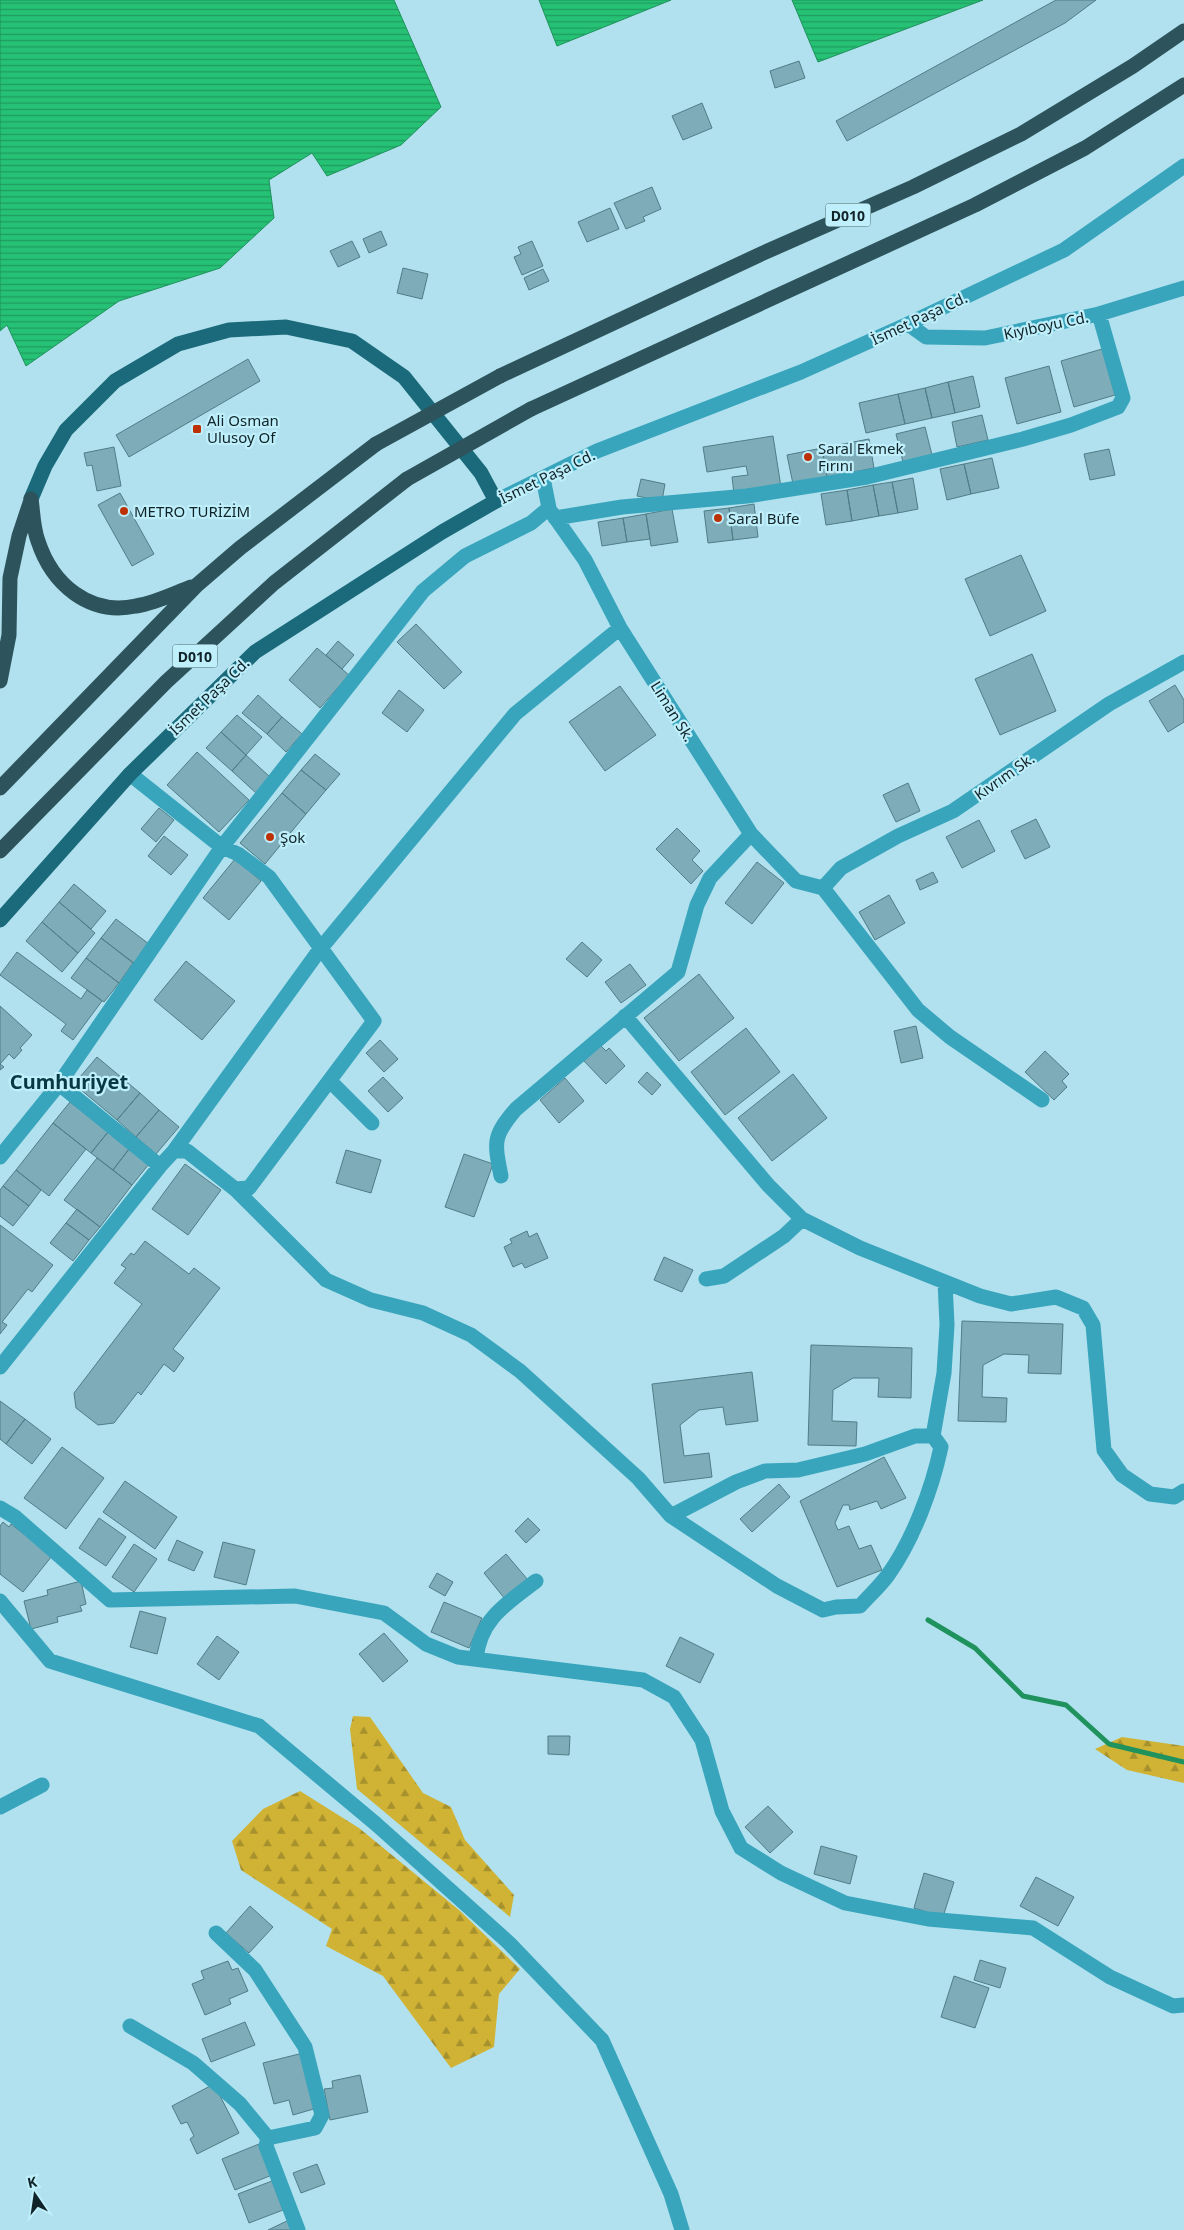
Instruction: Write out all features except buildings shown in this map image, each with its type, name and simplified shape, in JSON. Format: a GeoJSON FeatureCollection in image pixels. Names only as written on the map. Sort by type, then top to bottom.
{"type":"FeatureCollection","features":[{"type":"Feature","properties":{"kind":"highway","name":"D010"},"geometry":{"type":"LineString","coordinates":[[0,788],[197,585],[240,548],[376,444],[500,376],[761,254],[913,187],[1021,134],[1133,66],[1184,31]]}},
{"type":"Feature","properties":{"kind":"highway","name":"D010"},"geometry":{"type":"LineString","coordinates":[[0,851],[166,682],[274,583],[407,479],[530,409],[975,205],[1085,148],[1184,85]]}},
{"type":"Feature","properties":{"kind":"highway"},"geometry":{"type":"LineString","coordinates":[[31,499],[37,540],[52,572],[75,595],[102,607],[135,607],[197,585]]}},
{"type":"Feature","properties":{"kind":"highway"},"geometry":{"type":"LineString","coordinates":[[0,681],[10,635],[10,578],[19,536],[31,499]]}},
{"type":"Feature","properties":{"kind":"main road"},"geometry":{"type":"LineString","coordinates":[[31,499],[45,466],[66,430],[115,381],[178,344],[229,330],[286,327],[352,341],[404,376],[481,472],[496,501]]}},
{"type":"Feature","properties":{"kind":"main road","name":"İsmet Paşa Cd."},"geometry":{"type":"LineString","coordinates":[[0,920],[130,774],[254,652],[442,532],[496,501]]}},
{"type":"Feature","properties":{"kind":"street","name":"İsmet Paşa Cd."},"geometry":{"type":"LineString","coordinates":[[496,501],[597,451],[801,372],[1064,250],[1184,166]]}},
{"type":"Feature","properties":{"kind":"street","name":"Kıyıboyu Cd."},"geometry":{"type":"LineString","coordinates":[[908,324],[926,337],[986,338],[1099,314],[1184,288]]}},
{"type":"Feature","properties":{"kind":"street"},"geometry":{"type":"LineString","coordinates":[[0,1157],[59,1084],[222,848],[423,591],[465,556],[552,513],[747,496],[867,477],[1072,425],[1118,407],[1123,398],[1099,314]]}},
{"type":"Feature","properties":{"kind":"street"},"geometry":{"type":"LineString","coordinates":[[543,478],[552,513]]}},
{"type":"Feature","properties":{"kind":"street","name":"Liman Sk."},"geometry":{"type":"LineString","coordinates":[[552,513],[585,560],[620,628],[751,834],[796,881],[822,888]]}},
{"type":"Feature","properties":{"kind":"street"},"geometry":{"type":"LineString","coordinates":[[0,1367],[174,1151],[321,948],[516,714],[620,628]]}},
{"type":"Feature","properties":{"kind":"street","name":"Kıvrım Sk."},"geometry":{"type":"LineString","coordinates":[[822,888],[841,868],[898,836],[953,811],[1108,704],[1184,662]]}},
{"type":"Feature","properties":{"kind":"street"},"geometry":{"type":"LineString","coordinates":[[130,774],[222,848],[238,854],[269,877],[374,1022],[249,1188],[235,1189]]}},
{"type":"Feature","properties":{"kind":"street"},"geometry":{"type":"LineString","coordinates":[[501,1176],[496,1150],[500,1128],[516,1109],[678,972],[697,905],[710,878],[751,834]]}},
{"type":"Feature","properties":{"kind":"street"},"geometry":{"type":"LineString","coordinates":[[822,888],[918,1010],[950,1037],[1042,1100]]}},
{"type":"Feature","properties":{"kind":"street"},"geometry":{"type":"LineString","coordinates":[[625,1016],[768,1185],[802,1219],[860,1248],[980,1296],[1011,1304],[1056,1297],[1083,1308],[1093,1325],[1104,1450],[1122,1475],[1150,1494],[1174,1497],[1184,1491]]}},
{"type":"Feature","properties":{"kind":"street"},"geometry":{"type":"LineString","coordinates":[[330,1081],[372,1123]]}},
{"type":"Feature","properties":{"kind":"street"},"geometry":{"type":"LineString","coordinates":[[59,1084],[160,1166]]}},
{"type":"Feature","properties":{"kind":"street"},"geometry":{"type":"LineString","coordinates":[[174,1151],[187,1151],[235,1189],[326,1280],[372,1300],[423,1313],[471,1334],[520,1370],[638,1478],[671,1516],[777,1586],[823,1610],[836,1607],[860,1606],[888,1574],[917,1523],[937,1466],[941,1447],[933,1436],[944,1373],[947,1324],[945,1282]]}},
{"type":"Feature","properties":{"kind":"street"},"geometry":{"type":"LineString","coordinates":[[706,1279],[724,1276],[784,1236],[802,1219]]}},
{"type":"Feature","properties":{"kind":"street"},"geometry":{"type":"LineString","coordinates":[[671,1516],[736,1482],[765,1471],[798,1470],[865,1454],[915,1436],[933,1436]]}},
{"type":"Feature","properties":{"kind":"street"},"geometry":{"type":"LineString","coordinates":[[0,1508],[15,1517],[110,1600],[295,1596],[384,1613],[426,1644],[458,1657],[644,1680],[674,1698],[702,1740],[722,1811],[741,1848],[781,1874],[845,1903],[928,1919],[1033,1928],[1110,1977],[1173,2006],[1184,2006]]}},
{"type":"Feature","properties":{"kind":"street"},"geometry":{"type":"LineString","coordinates":[[476,1659],[478,1641],[487,1623],[504,1606],[536,1581]]}},
{"type":"Feature","properties":{"kind":"street"},"geometry":{"type":"LineString","coordinates":[[0,1601],[50,1661],[259,1726],[376,1824],[509,1943],[602,2040],[671,2194],[682,2230]]}},
{"type":"Feature","properties":{"kind":"street"},"geometry":{"type":"LineString","coordinates":[[0,1807],[42,1785]]}},
{"type":"Feature","properties":{"kind":"street"},"geometry":{"type":"LineString","coordinates":[[216,1933],[254,1970],[305,2047],[318,2093],[322,2115],[315,2128],[268,2138]]}},
{"type":"Feature","properties":{"kind":"street"},"geometry":{"type":"LineString","coordinates":[[130,2026],[193,2063],[240,2104],[268,2138]]}},
{"type":"Feature","properties":{"kind":"street"},"geometry":{"type":"LineString","coordinates":[[268,2138],[266,2146],[298,2230]]}},
{"type":"Feature","properties":{"kind":"green space"},"geometry":{"type":"Polygon","coordinates":[[[353,1716],[370,1717],[423,1793],[451,1807],[465,1840],[514,1895],[510,1917],[357,1789],[350,1729],[353,1716]]]}},
{"type":"Feature","properties":{"kind":"green space"},"geometry":{"type":"Polygon","coordinates":[[[1122,1737],[1184,1746],[1184,1783],[1127,1770],[1095,1749],[1122,1737]]]}},
{"type":"Feature","properties":{"kind":"green space"},"geometry":{"type":"Polygon","coordinates":[[[300,1791],[359,1828],[459,1910],[520,1969],[499,1994],[494,2047],[451,2068],[383,1976],[326,1946],[332,1929],[241,1870],[232,1841],[263,1809],[300,1791]]]}},
{"type":"Feature","properties":{"kind":"shaded area"},"geometry":{"type":"Polygon","coordinates":[[[0,0],[394,0],[441,107],[401,145],[327,176],[312,153],[269,180],[274,218],[220,268],[119,301],[26,366],[7,325],[0,331],[0,0]]]}},
{"type":"Feature","properties":{"kind":"shaded area"},"geometry":{"type":"Polygon","coordinates":[[[539,0],[671,0],[557,46],[539,0]]]}},
{"type":"Feature","properties":{"kind":"shaded area"},"geometry":{"type":"Polygon","coordinates":[[[792,0],[983,0],[818,62],[792,0]]]}},
{"type":"Feature","properties":{"kind":"waterway"},"geometry":{"type":"LineString","coordinates":[[928,1620],[975,1648],[1023,1696],[1066,1705],[1109,1744],[1184,1762]]}},
{"type":"Feature","properties":{"kind":"place","name":"Ali Osman Ulusoy Of"},"geometry":{"type":"Point","coordinates":[197,429]}},
{"type":"Feature","properties":{"kind":"place","name":"Saral Ekmek Fırını"},"geometry":{"type":"Point","coordinates":[808,457]}},
{"type":"Feature","properties":{"kind":"place","name":"METRO TURİZİM"},"geometry":{"type":"Point","coordinates":[124,511]}},
{"type":"Feature","properties":{"kind":"place","name":"Saral Büfe"},"geometry":{"type":"Point","coordinates":[718,518]}},
{"type":"Feature","properties":{"kind":"place","name":"Şok"},"geometry":{"type":"Point","coordinates":[270,837]}},
{"type":"Feature","properties":{"kind":"district","name":"Cumhuriyet"},"geometry":{"type":"Point","coordinates":[69,1081]}}]}
